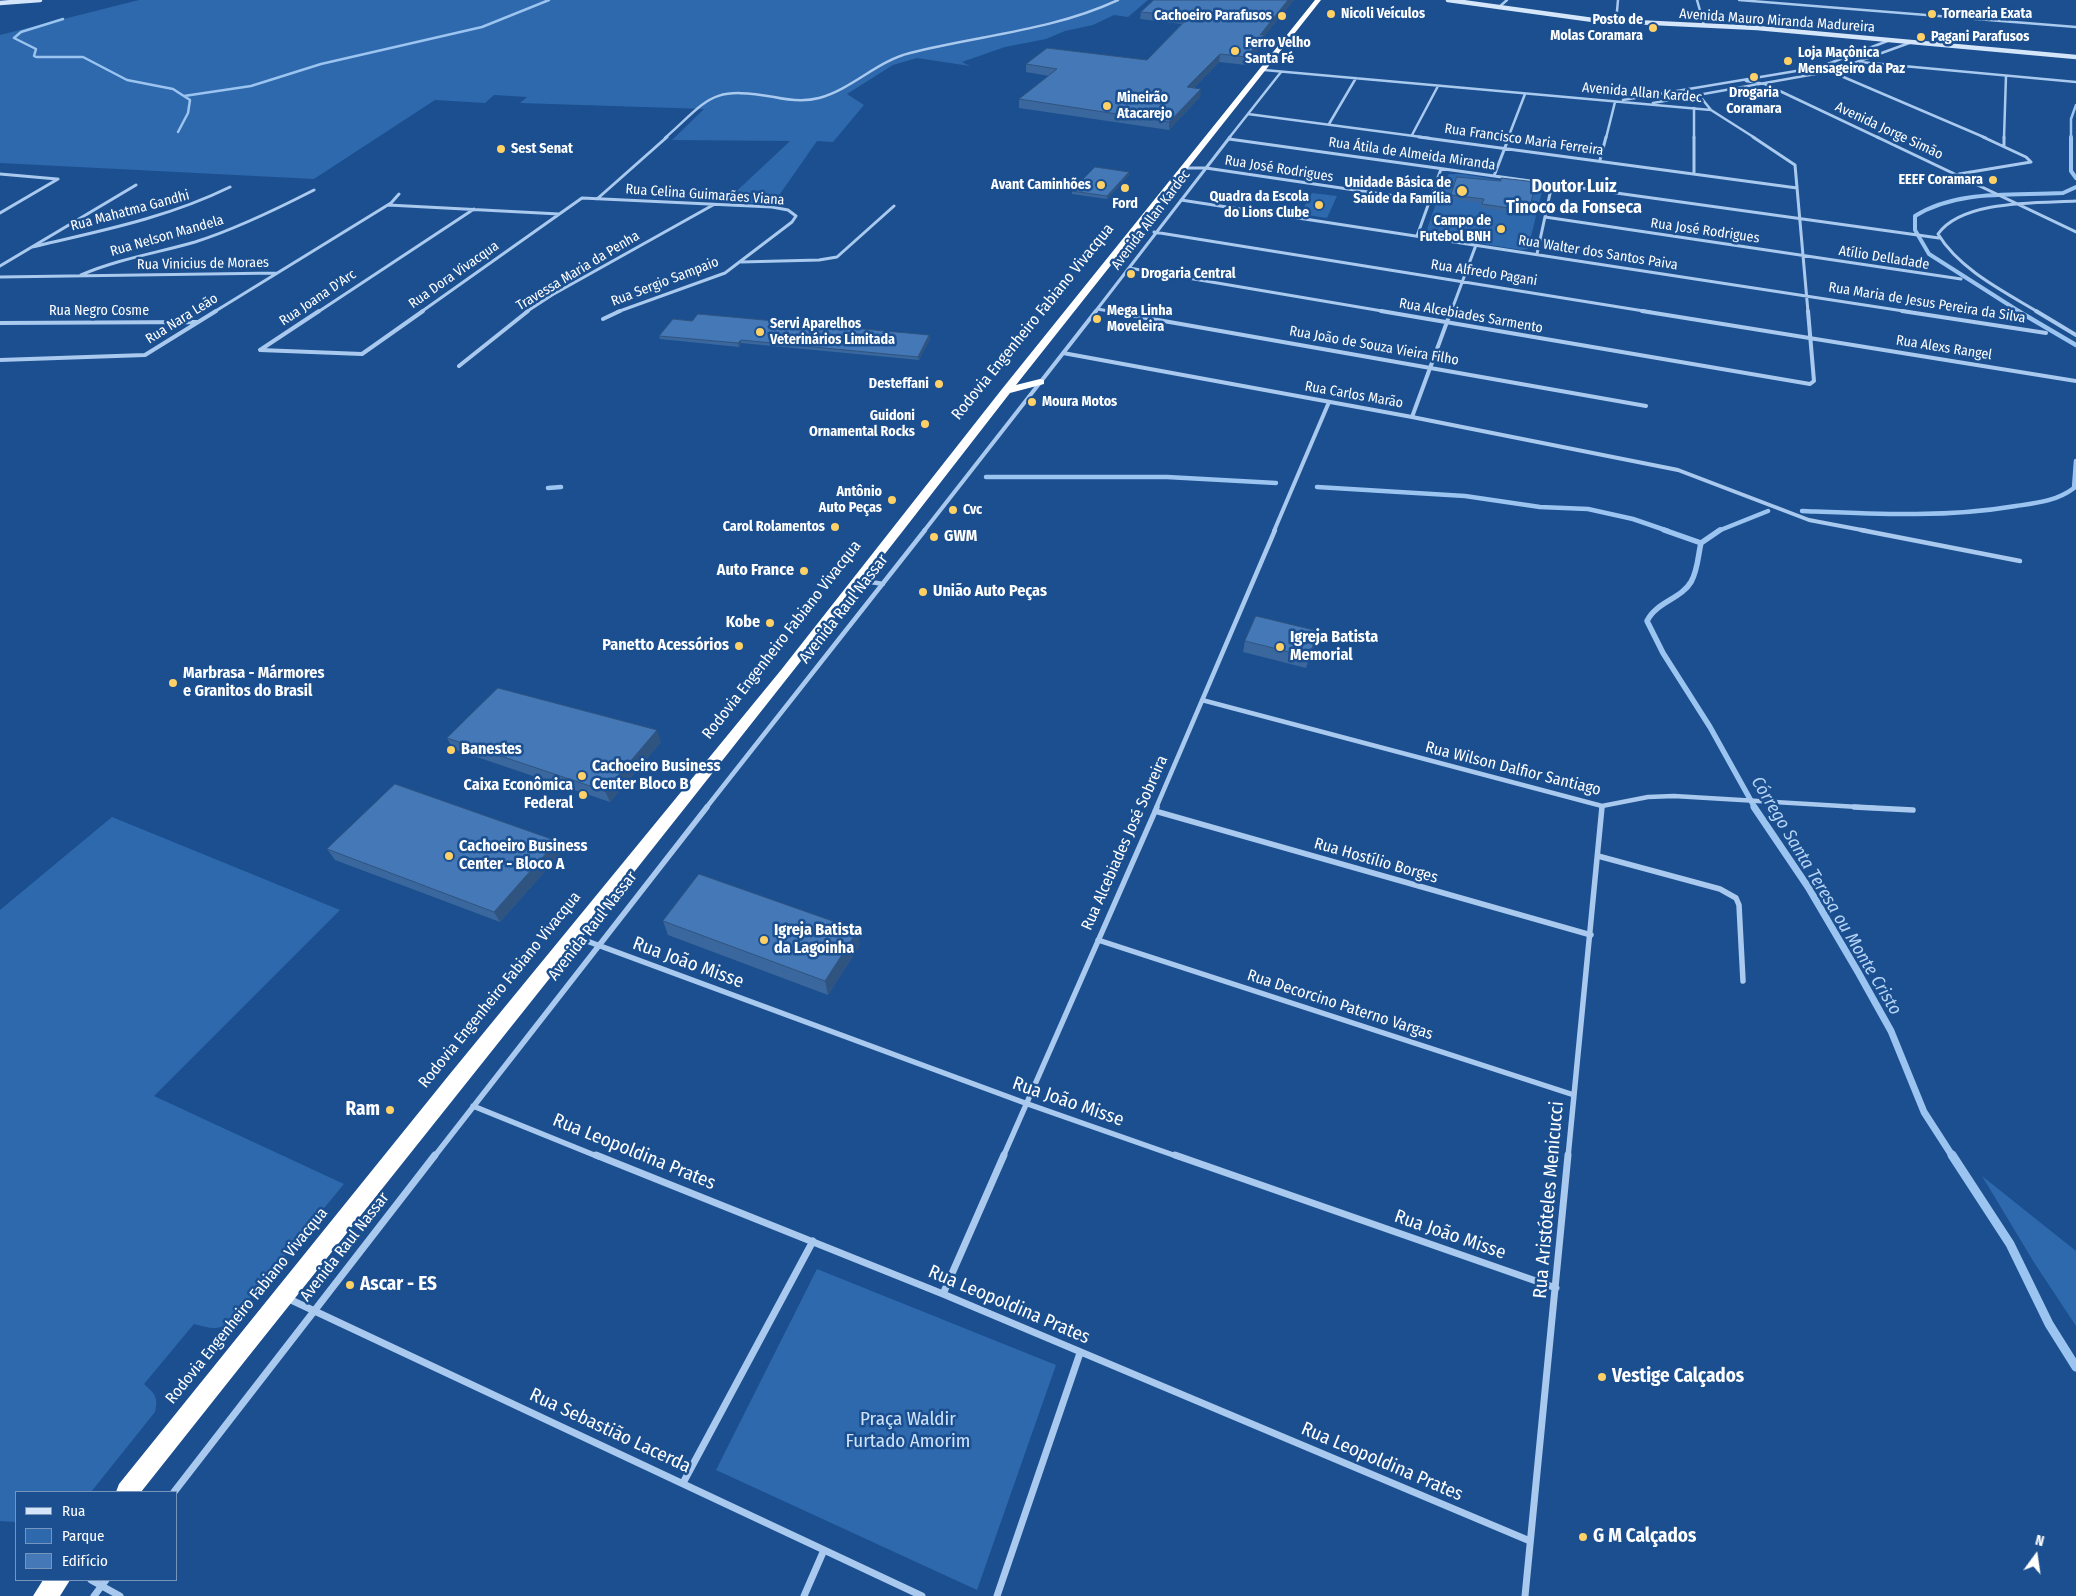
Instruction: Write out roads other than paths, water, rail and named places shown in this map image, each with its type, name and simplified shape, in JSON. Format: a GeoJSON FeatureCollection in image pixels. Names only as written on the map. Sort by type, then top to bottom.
{"type":"FeatureCollection","features":[{"type":"Feature","properties":{"kind":"highway","name":"Rodovia Engenheiro Fabiano Vivacqua"},"geometry":{"type":"LineString","coordinates":[[128,1491],[786,673],[1006,391],[1318,0]]}},
{"type":"Feature","properties":{"kind":"highway"},"geometry":{"type":"LineString","coordinates":[[1006,391],[1040,382]]}},
{"type":"Feature","properties":{"kind":"highway"},"geometry":{"type":"LineString","coordinates":[[45,1596],[57,1581]]}},
{"type":"Feature","properties":{"kind":"main road"},"geometry":{"type":"LineString","coordinates":[[0,3],[40,0]]}},
{"type":"Feature","properties":{"kind":"main road","name":"Avenida Mauro Miranda Madureira"},"geometry":{"type":"LineString","coordinates":[[1448,0],[1616,22],[1704,25],[2076,57]]}},
{"type":"Feature","properties":{"kind":"street"},"geometry":{"type":"LineString","coordinates":[[388,205],[560,214],[582,198],[597,199],[696,110],[718,95],[736,93],[793,100],[816,99],[847,86],[890,60],[908,53],[1042,27],[1094,11],[1118,0]]}},
{"type":"Feature","properties":{"kind":"street"},"geometry":{"type":"LineString","coordinates":[[1498,8],[1507,0]]}},
{"type":"Feature","properties":{"kind":"street"},"geometry":{"type":"LineString","coordinates":[[1616,22],[1618,0]]}},
{"type":"Feature","properties":{"kind":"street"},"geometry":{"type":"LineString","coordinates":[[1696,0],[1704,25]]}},
{"type":"Feature","properties":{"kind":"street"},"geometry":{"type":"LineString","coordinates":[[1739,0],[1849,11],[2076,28]]}},
{"type":"Feature","properties":{"kind":"street"},"geometry":{"type":"LineString","coordinates":[[1600,160],[1613,102],[1820,67],[1890,40]]}},
{"type":"Feature","properties":{"kind":"street"},"geometry":{"type":"LineString","coordinates":[[1645,104],[1832,71],[1912,42]]}},
{"type":"Feature","properties":{"kind":"street"},"geometry":{"type":"LineString","coordinates":[[1859,62],[2076,82]]}},
{"type":"Feature","properties":{"kind":"street"},"geometry":{"type":"LineString","coordinates":[[1820,67],[2004,146],[2026,157],[2031,162],[1958,174]]}},
{"type":"Feature","properties":{"kind":"street","name":"Avenida Allan Kardec"},"geometry":{"type":"LineString","coordinates":[[1264,70],[1711,110],[1792,162],[1795,168],[1809,338],[1815,376],[1810,384]]}},
{"type":"Feature","properties":{"kind":"street","name":"Avenida Allan Kardec"},"geometry":{"type":"LineString","coordinates":[[1040,382],[1129,268],[1154,232],[1230,138],[1280,72]]}},
{"type":"Feature","properties":{"kind":"street"},"geometry":{"type":"LineString","coordinates":[[2004,146],[2006,76]]}},
{"type":"Feature","properties":{"kind":"street"},"geometry":{"type":"LineString","coordinates":[[1329,124],[1356,78]]}},
{"type":"Feature","properties":{"kind":"street","name":"Avenida Jorge Simão"},"geometry":{"type":"LineString","coordinates":[[1746,81],[1765,84],[1958,174],[2076,232]]}},
{"type":"Feature","properties":{"kind":"street"},"geometry":{"type":"LineString","coordinates":[[1412,135],[1438,86]]}},
{"type":"Feature","properties":{"kind":"street"},"geometry":{"type":"LineString","coordinates":[[1715,86],[1726,90]]}},
{"type":"Feature","properties":{"kind":"street"},"geometry":{"type":"LineString","coordinates":[[1494,176],[1525,94]]}},
{"type":"Feature","properties":{"kind":"street"},"geometry":{"type":"LineString","coordinates":[[1699,95],[1711,110]]}},
{"type":"Feature","properties":{"kind":"street"},"geometry":{"type":"LineString","coordinates":[[1694,108],[1694,173]]}},
{"type":"Feature","properties":{"kind":"street","name":"Rua Francisco Maria Ferreira"},"geometry":{"type":"LineString","coordinates":[[1248,114],[1505,147],[1797,188]]}},
{"type":"Feature","properties":{"kind":"street","name":"Rua Átila de Almeida Miranda"},"geometry":{"type":"LineString","coordinates":[[1230,138],[1939,238]]}},
{"type":"Feature","properties":{"kind":"street","name":"Rua José Rodrigues"},"geometry":{"type":"LineString","coordinates":[[1184,168],[1206,168],[1429,202]]}},
{"type":"Feature","properties":{"kind":"street"},"geometry":{"type":"LineString","coordinates":[[1417,236],[1441,169]]}},
{"type":"Feature","properties":{"kind":"street"},"geometry":{"type":"LineString","coordinates":[[0,174],[58,180],[0,213]]}},
{"type":"Feature","properties":{"kind":"street"},"geometry":{"type":"LineString","coordinates":[[1537,254],[1552,184]]}},
{"type":"Feature","properties":{"kind":"street"},"geometry":{"type":"LineString","coordinates":[[0,266],[136,185]]}},
{"type":"Feature","properties":{"kind":"street","name":"Rua Mahatma Gandhi"},"geometry":{"type":"LineString","coordinates":[[32,247],[171,212],[213,196],[230,187]]}},
{"type":"Feature","properties":{"kind":"street","name":"Rua Nelson Mandela"},"geometry":{"type":"LineString","coordinates":[[79,276],[114,262],[211,236],[255,219],[314,190]]}},
{"type":"Feature","properties":{"kind":"street","name":"Rua Vinicius de Moraes"},"geometry":{"type":"LineString","coordinates":[[0,277],[277,274],[388,205],[399,194]]}},
{"type":"Feature","properties":{"kind":"street","name":"Rua Celina Guimarães Viana"},"geometry":{"type":"LineString","coordinates":[[597,199],[780,208],[794,212],[796,216],[792,222],[741,262]]}},
{"type":"Feature","properties":{"kind":"street","name":"Rua Walter dos Santos Paiva"},"geometry":{"type":"LineString","coordinates":[[1181,200],[1805,295]]}},
{"type":"Feature","properties":{"kind":"street"},"geometry":{"type":"LineString","coordinates":[[2076,201],[1983,209],[1948,221],[1942,227],[1939,238],[1959,261],[2076,335]]}},
{"type":"Feature","properties":{"kind":"street","name":"Travessa Maria da Penha"},"geometry":{"type":"LineString","coordinates":[[459,366],[519,318],[552,295],[713,204]]}},
{"type":"Feature","properties":{"kind":"street","name":"Rua Sergio Sampaio"},"geometry":{"type":"LineString","coordinates":[[603,319],[625,307],[715,277],[741,262],[819,260],[837,257],[894,206]]}},
{"type":"Feature","properties":{"kind":"street","name":"Rua Joana D'Arc"},"geometry":{"type":"LineString","coordinates":[[362,354],[260,350],[474,209]]}},
{"type":"Feature","properties":{"kind":"street","name":"Rua Dora Vivacqua"},"geometry":{"type":"LineString","coordinates":[[362,354],[560,214]]}},
{"type":"Feature","properties":{"kind":"street","name":"Rua José Rodrigues"},"geometry":{"type":"LineString","coordinates":[[1545,217],[1803,256]]}},
{"type":"Feature","properties":{"kind":"street","name":"Rua Alfredo Pagani"},"geometry":{"type":"LineString","coordinates":[[1154,232],[1809,338]]}},
{"type":"Feature","properties":{"kind":"street"},"geometry":{"type":"LineString","coordinates":[[1412,417],[1476,245]]}},
{"type":"Feature","properties":{"kind":"street","name":"Atílio Delladade"},"geometry":{"type":"LineString","coordinates":[[1803,256],[1961,279]]}},
{"type":"Feature","properties":{"kind":"street","name":"Rua Alcebiades Sarmento"},"geometry":{"type":"LineString","coordinates":[[1129,268],[1810,384]]}},
{"type":"Feature","properties":{"kind":"street","name":"Rua Nara Leão"},"geometry":{"type":"LineString","coordinates":[[0,360],[145,356],[277,274]]}},
{"type":"Feature","properties":{"kind":"street","name":"Rua Maria de Jesus Pereira da Silva"},"geometry":{"type":"LineString","coordinates":[[1805,295],[2046,333]]}},
{"type":"Feature","properties":{"kind":"street","name":"Rua João de Souza Vieira Filho"},"geometry":{"type":"LineString","coordinates":[[1097,309],[1646,406]]}},
{"type":"Feature","properties":{"kind":"street","name":"Rua Negro Cosme"},"geometry":{"type":"LineString","coordinates":[[0,323],[199,322]]}},
{"type":"Feature","properties":{"kind":"street","name":"Rua Alexs Rangel"},"geometry":{"type":"LineString","coordinates":[[1809,338],[2076,381]]}},
{"type":"Feature","properties":{"kind":"street","name":"Rua Carlos Marão"},"geometry":{"type":"LineString","coordinates":[[1063,353],[1412,417],[1678,470],[1809,520],[2020,561]]}},
{"type":"Feature","properties":{"kind":"street","name":"Avenida Raul Nassar"},"geometry":{"type":"LineString","coordinates":[[175,1491],[597,946],[1040,382]]}},
{"type":"Feature","properties":{"kind":"street","name":"Rua Alcebiades José Sobreira"},"geometry":{"type":"LineString","coordinates":[[943,1294],[1025,1103],[1155,811],[1329,402]]}},
{"type":"Feature","properties":{"kind":"street"},"geometry":{"type":"LineString","coordinates":[[858,580],[883,584]]}},
{"type":"Feature","properties":{"kind":"street","name":"Rua Wilson Dalfior Santiago"},"geometry":{"type":"LineString","coordinates":[[1202,700],[1602,806],[1648,797],[1764,801],[1913,810]]}},
{"type":"Feature","properties":{"kind":"street","name":"Rua Aristóteles Menicucci"},"geometry":{"type":"LineString","coordinates":[[1524,1596],[1591,935],[1602,806]]}},
{"type":"Feature","properties":{"kind":"street","name":"Rua Hostílio Borges"},"geometry":{"type":"LineString","coordinates":[[1155,811],[1591,935]]}},
{"type":"Feature","properties":{"kind":"street"},"geometry":{"type":"LineString","coordinates":[[1598,856],[1720,889],[1736,898],[1739,905],[1743,982]]}},
{"type":"Feature","properties":{"kind":"street","name":"Rua João Misse"},"geometry":{"type":"LineString","coordinates":[[573,936],[1025,1103],[1556,1288]]}},
{"type":"Feature","properties":{"kind":"street","name":"Rua Decorcino Paterno Vargas"},"geometry":{"type":"LineString","coordinates":[[1098,940],[1574,1095]]}},
{"type":"Feature","properties":{"kind":"street","name":"Rua Leopoldina Prates"},"geometry":{"type":"LineString","coordinates":[[473,1106],[813,1240],[1530,1541]]}},
{"type":"Feature","properties":{"kind":"street"},"geometry":{"type":"LineString","coordinates":[[683,1483],[813,1240]]}},
{"type":"Feature","properties":{"kind":"street","name":"Rua Sebastião Lacerda"},"geometry":{"type":"LineString","coordinates":[[283,1296],[922,1596]]}},
{"type":"Feature","properties":{"kind":"street"},"geometry":{"type":"LineString","coordinates":[[997,1596],[1080,1353]]}},
{"type":"Feature","properties":{"kind":"street"},"geometry":{"type":"LineString","coordinates":[[804,1596],[824,1550]]}},
{"type":"Feature","properties":{"kind":"street"},"geometry":{"type":"LineString","coordinates":[[94,1596],[104,1583],[120,1596]]}},
{"type":"Feature","properties":{"kind":"waterway"},"geometry":{"type":"LineString","coordinates":[[184,96],[251,86],[321,64],[482,27],[549,0]]}},
{"type":"Feature","properties":{"kind":"waterway"},"geometry":{"type":"LineString","coordinates":[[63,19],[21,32],[14,38],[36,49],[34,56],[36,57],[83,57],[127,80],[173,89],[190,100],[188,113],[178,132]]}},
{"type":"Feature","properties":{"kind":"waterway","name":"Córrego Santa Teresa ou Monte Cristo"},"geometry":{"type":"LineString","coordinates":[[2076,105],[2071,119],[2071,171],[2076,178]]}},
{"type":"Feature","properties":{"kind":"waterway","name":"Córrego Santa Teresa ou Monte Cristo"},"geometry":{"type":"LineString","coordinates":[[2020,312],[1929,254],[1915,230],[1915,216],[1931,207],[1949,201],[2006,194],[2063,193],[2076,187]]}},
{"type":"Feature","properties":{"kind":"waterway","name":"Córrego Santa Teresa ou Monte Cristo"},"geometry":{"type":"LineString","coordinates":[[2018,311],[2076,345]]}},
{"type":"Feature","properties":{"kind":"waterway","name":"Córrego Santa Teresa ou Monte Cristo"},"geometry":{"type":"LineString","coordinates":[[1802,511],[1936,514],[1989,510],[2039,502],[2054,499],[2074,488],[2076,461]]}},
{"type":"Feature","properties":{"kind":"waterway"},"geometry":{"type":"LineString","coordinates":[[986,477],[1167,477],[1276,483]]}},
{"type":"Feature","properties":{"kind":"waterway"},"geometry":{"type":"LineString","coordinates":[[548,488],[561,487]]}},
{"type":"Feature","properties":{"kind":"waterway"},"geometry":{"type":"LineString","coordinates":[[1317,487],[1465,496],[1540,507],[1588,509],[1633,519],[1668,531]]}},
{"type":"Feature","properties":{"kind":"waterway","name":"Córrego Santa Teresa ou Monte Cristo"},"geometry":{"type":"LineString","coordinates":[[1719,530],[1768,511]]}},
{"type":"Feature","properties":{"kind":"waterway"},"geometry":{"type":"LineString","coordinates":[[1664,530],[1701,543]]}},
{"type":"Feature","properties":{"kind":"waterway","name":"Córrego Santa Teresa ou Monte Cristo"},"geometry":{"type":"LineString","coordinates":[[1701,543],[1719,530]]}},
{"type":"Feature","properties":{"kind":"waterway","name":"Córrego Santa Teresa ou Monte Cristo"},"geometry":{"type":"LineString","coordinates":[[1701,543],[1695,573],[1687,588],[1656,609],[1647,621],[1663,653],[1710,727],[1755,808]]}},
{"type":"Feature","properties":{"kind":"waterway","name":"Córrego Santa Teresa ou Monte Cristo"},"geometry":{"type":"LineString","coordinates":[[1754,807],[1808,887],[1858,972],[1891,1031],[1924,1112],[1953,1157]]}},
{"type":"Feature","properties":{"kind":"waterway","name":"Córrego Santa Teresa ou Monte Cristo"},"geometry":{"type":"LineString","coordinates":[[1952,1155],[2010,1244],[2049,1324],[2076,1367]]}},
{"type":"Feature","properties":{"kind":"place","name":"Nicoli Veículos"},"geometry":{"type":"Point","coordinates":[1331,14]}},
{"type":"Feature","properties":{"kind":"place","name":"Tornearia Exata"},"geometry":{"type":"Point","coordinates":[1932,14]}},
{"type":"Feature","properties":{"kind":"place","name":"Cachoeiro Parafusos"},"geometry":{"type":"Point","coordinates":[1282,16]}},
{"type":"Feature","properties":{"kind":"place","name":"Posto de Molas Coramara"},"geometry":{"type":"Point","coordinates":[1653,28]}},
{"type":"Feature","properties":{"kind":"place","name":"Pagani Parafusos"},"geometry":{"type":"Point","coordinates":[1921,37]}},
{"type":"Feature","properties":{"kind":"place","name":"Ferro Velho Santa Fé"},"geometry":{"type":"Point","coordinates":[1235,51]}},
{"type":"Feature","properties":{"kind":"place","name":"Loja Maçônica Mensageiro da Paz"},"geometry":{"type":"Point","coordinates":[1788,61]}},
{"type":"Feature","properties":{"kind":"place","name":"Drogaria Coramara"},"geometry":{"type":"Point","coordinates":[1754,77]}},
{"type":"Feature","properties":{"kind":"place","name":"Mineirão Atacarejo"},"geometry":{"type":"Point","coordinates":[1107,106]}},
{"type":"Feature","properties":{"kind":"place","name":"Sest Senat"},"geometry":{"type":"Point","coordinates":[501,149]}},
{"type":"Feature","properties":{"kind":"place","name":"EEEF Coramara"},"geometry":{"type":"Point","coordinates":[1993,180]}},
{"type":"Feature","properties":{"kind":"place","name":"Avant Caminhões"},"geometry":{"type":"Point","coordinates":[1101,185]}},
{"type":"Feature","properties":{"kind":"place","name":"Ford"},"geometry":{"type":"Point","coordinates":[1125,188]}},
{"type":"Feature","properties":{"kind":"place","name":"Unidade Básica de Saúde da Família"},"geometry":{"type":"Point","coordinates":[1462,191]}},
{"type":"Feature","properties":{"kind":"place","name":"Quadra da Escola do Lions Clube"},"geometry":{"type":"Point","coordinates":[1319,205]}},
{"type":"Feature","properties":{"kind":"place","name":"Campo de Futebol BNH"},"geometry":{"type":"Point","coordinates":[1501,229]}},
{"type":"Feature","properties":{"kind":"place","name":"Drogaria Central"},"geometry":{"type":"Point","coordinates":[1131,274]}},
{"type":"Feature","properties":{"kind":"place","name":"Mega Linha Moveleira"},"geometry":{"type":"Point","coordinates":[1097,319]}},
{"type":"Feature","properties":{"kind":"place","name":"Servi Aparelhos Veterinários Limitada"},"geometry":{"type":"Point","coordinates":[760,332]}},
{"type":"Feature","properties":{"kind":"place","name":"Desteffani"},"geometry":{"type":"Point","coordinates":[939,384]}},
{"type":"Feature","properties":{"kind":"place","name":"Moura Motos"},"geometry":{"type":"Point","coordinates":[1032,402]}},
{"type":"Feature","properties":{"kind":"place","name":"Guidoni Ornamental Rocks"},"geometry":{"type":"Point","coordinates":[925,424]}},
{"type":"Feature","properties":{"kind":"place","name":"Antônio Auto Peças"},"geometry":{"type":"Point","coordinates":[892,500]}},
{"type":"Feature","properties":{"kind":"place","name":"Cvc"},"geometry":{"type":"Point","coordinates":[953,510]}},
{"type":"Feature","properties":{"kind":"place","name":"Carol Rolamentos"},"geometry":{"type":"Point","coordinates":[835,527]}},
{"type":"Feature","properties":{"kind":"place","name":"GWM"},"geometry":{"type":"Point","coordinates":[934,537]}},
{"type":"Feature","properties":{"kind":"place","name":"Auto France"},"geometry":{"type":"Point","coordinates":[804,571]}},
{"type":"Feature","properties":{"kind":"place","name":"União Auto Peças"},"geometry":{"type":"Point","coordinates":[923,592]}},
{"type":"Feature","properties":{"kind":"place","name":"Kobe"},"geometry":{"type":"Point","coordinates":[770,623]}},
{"type":"Feature","properties":{"kind":"place","name":"Panetto Acessórios"},"geometry":{"type":"Point","coordinates":[739,646]}},
{"type":"Feature","properties":{"kind":"place","name":"Igreja Batista Memorial"},"geometry":{"type":"Point","coordinates":[1280,647]}},
{"type":"Feature","properties":{"kind":"place","name":"Marbrasa - Mármores e Granitos do Brasil"},"geometry":{"type":"Point","coordinates":[173,683]}},
{"type":"Feature","properties":{"kind":"place","name":"Banestes"},"geometry":{"type":"Point","coordinates":[451,750]}},
{"type":"Feature","properties":{"kind":"place","name":"Cachoeiro Business Center Bloco B"},"geometry":{"type":"Point","coordinates":[582,776]}},
{"type":"Feature","properties":{"kind":"place","name":"Caixa Econômica Federal"},"geometry":{"type":"Point","coordinates":[583,795]}},
{"type":"Feature","properties":{"kind":"place","name":"Cachoeiro Business Center - Bloco A"},"geometry":{"type":"Point","coordinates":[449,856]}},
{"type":"Feature","properties":{"kind":"place","name":"Igreja Batista da Lagoinha"},"geometry":{"type":"Point","coordinates":[764,940]}},
{"type":"Feature","properties":{"kind":"place","name":"Ram"},"geometry":{"type":"Point","coordinates":[390,1110]}},
{"type":"Feature","properties":{"kind":"place","name":"Ascar - ES"},"geometry":{"type":"Point","coordinates":[350,1285]}},
{"type":"Feature","properties":{"kind":"place","name":"Vestige Calçados"},"geometry":{"type":"Point","coordinates":[1602,1377]}},
{"type":"Feature","properties":{"kind":"place","name":"G M Calçados"},"geometry":{"type":"Point","coordinates":[1583,1537]}},
{"type":"Feature","properties":{"kind":"district","name":"Doutor Luiz Tinoco da Fonseca"},"geometry":{"type":"Point","coordinates":[1574,197]}},
{"type":"Feature","properties":{"kind":"park label","name":"Praça Waldir Furtado Amorim"},"geometry":{"type":"Point","coordinates":[908,1431]}}]}
